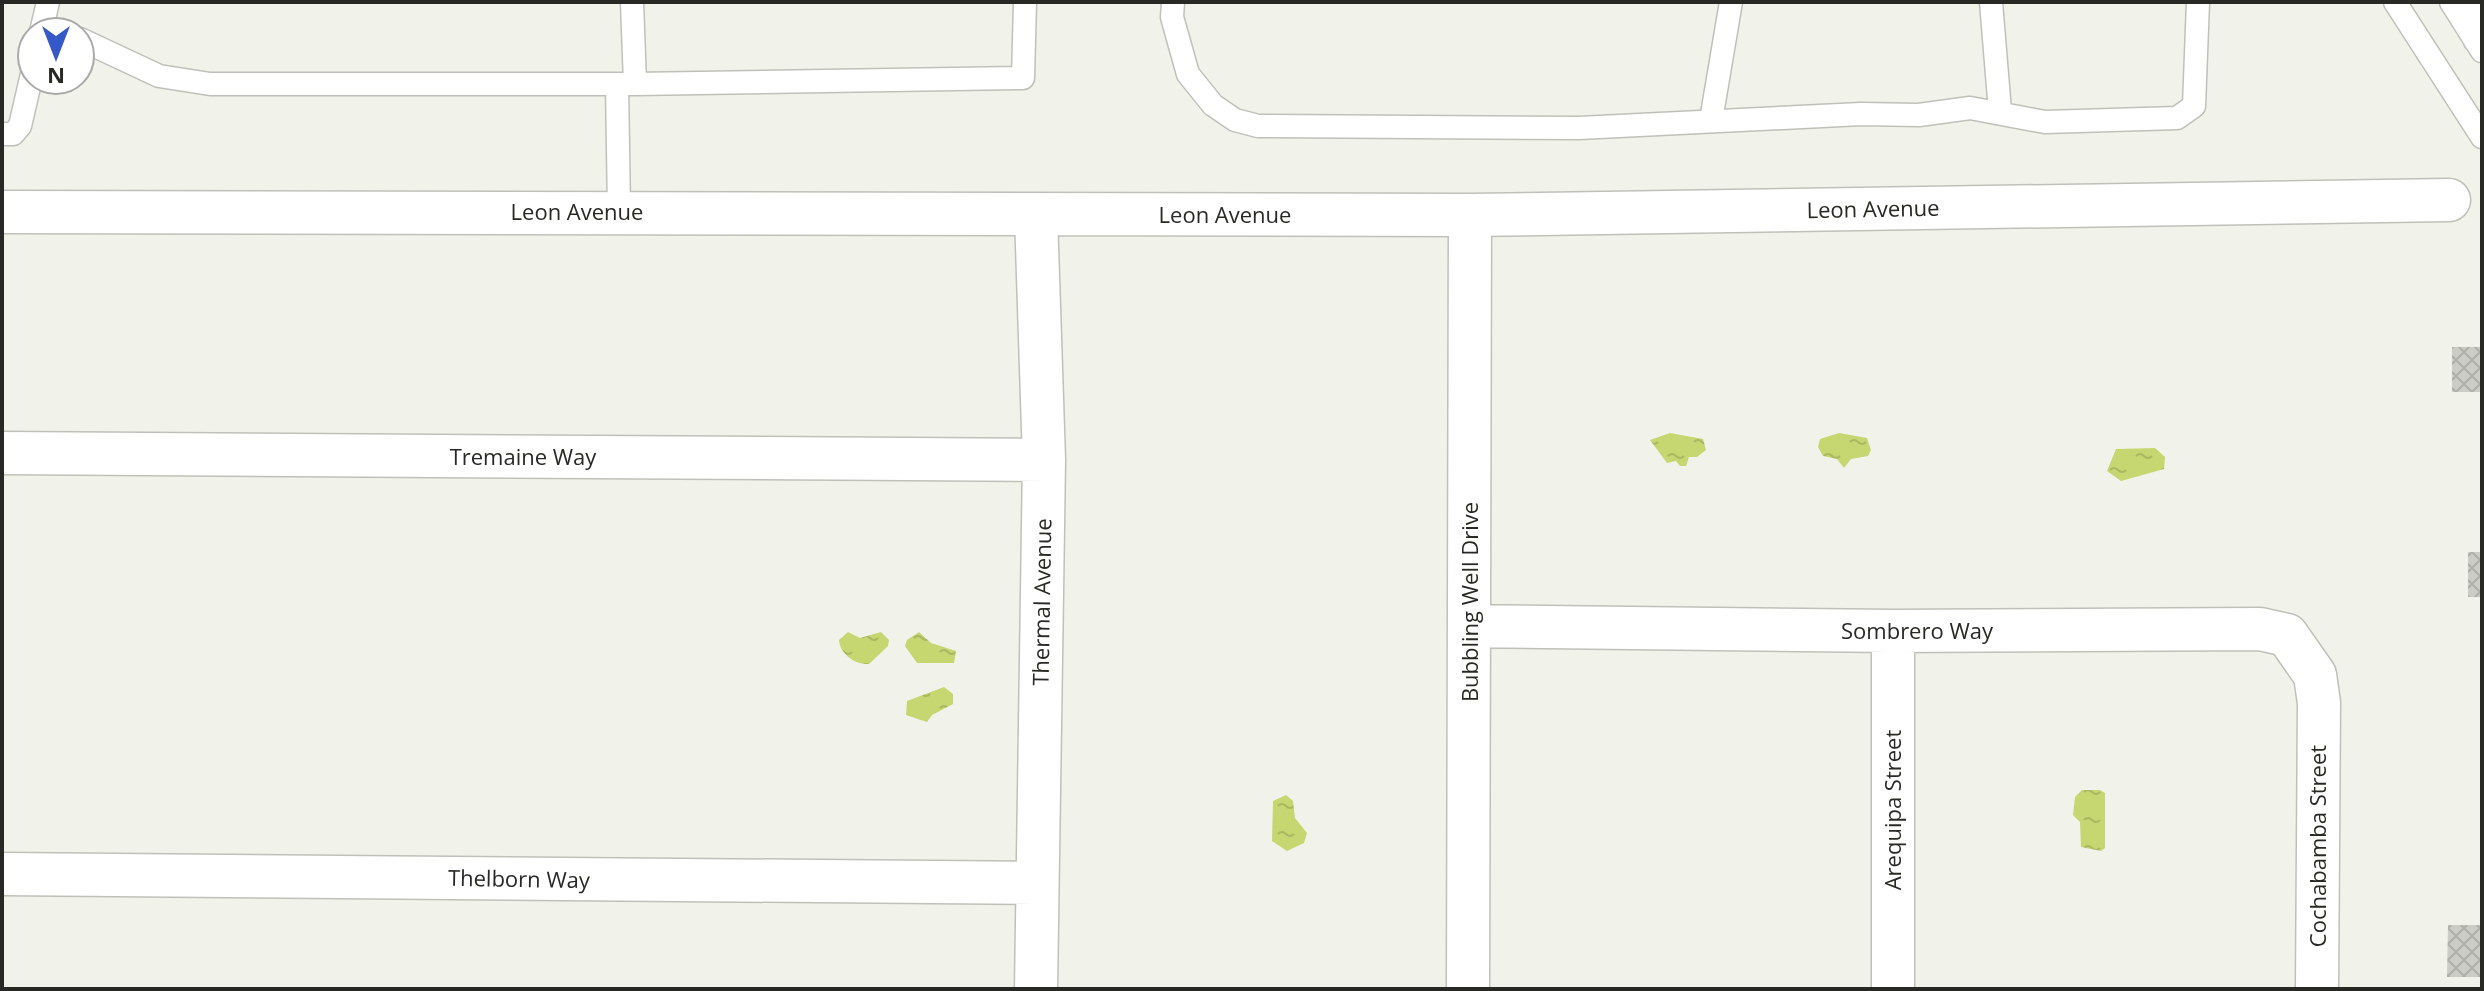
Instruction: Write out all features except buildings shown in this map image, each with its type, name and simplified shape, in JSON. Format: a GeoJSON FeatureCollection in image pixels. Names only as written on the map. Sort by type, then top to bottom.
{"type":"FeatureCollection","features":[{"type":"Feature","properties":{"kind":"street","name":"Leon Avenue"},"geometry":{"type":"LineString","coordinates":[[2,212],[1470,215],[2449,200]]}},
{"type":"Feature","properties":{"kind":"street","name":"Thermal Avenue"},"geometry":{"type":"LineString","coordinates":[[1036,215],[1044,460],[1036,989]]}},
{"type":"Feature","properties":{"kind":"street","name":"Bubbling Well Drive"},"geometry":{"type":"LineString","coordinates":[[1468,989],[1470,215]]}},
{"type":"Feature","properties":{"kind":"street","name":"Tremaine Way"},"geometry":{"type":"LineString","coordinates":[[2,453],[1044,460]]}},
{"type":"Feature","properties":{"kind":"street","name":"Sombrero Way"},"geometry":{"type":"LineString","coordinates":[[1470,626],[1893,631],[2260,629],[2287,635],[2315,675],[2319,703]]}},
{"type":"Feature","properties":{"kind":"street","name":"Arequipa Street"},"geometry":{"type":"LineString","coordinates":[[1893,631],[1893,989]]}},
{"type":"Feature","properties":{"kind":"street","name":"Cochabamba Street"},"geometry":{"type":"LineString","coordinates":[[2317,989],[2319,703]]}},
{"type":"Feature","properties":{"kind":"street","name":"Thelborn Way"},"geometry":{"type":"LineString","coordinates":[[2,874],[1036,883]]}},
{"type":"Feature","properties":{"kind":"lane"},"geometry":{"type":"LineString","coordinates":[[619,212],[632,2]]}},
{"type":"Feature","properties":{"kind":"lane"},"geometry":{"type":"LineString","coordinates":[[96,46],[159,76],[210,84],[626,84],[1023,78],[1025,2]]}},
{"type":"Feature","properties":{"kind":"lane"},"geometry":{"type":"LineString","coordinates":[[1173,2],[1172,17],[1188,74],[1213,105],[1235,120],[1258,126],[1579,128],[1861,114],[1919,115],[1970,108],[2000,111],[2045,122],[2177,118],[2194,106],[2198,2]]}},
{"type":"Feature","properties":{"kind":"lane"},"geometry":{"type":"LineString","coordinates":[[1711,120],[1731,2]]}},
{"type":"Feature","properties":{"kind":"lane"},"geometry":{"type":"LineString","coordinates":[[1991,2],[2000,111]]}},
{"type":"Feature","properties":{"kind":"lane"},"geometry":{"type":"LineString","coordinates":[[2395,2],[2482,137]]}},
{"type":"Feature","properties":{"kind":"lane"},"geometry":{"type":"LineString","coordinates":[[2451,2],[2478,46]]}},
{"type":"Feature","properties":{"kind":"lane"},"geometry":{"type":"LineString","coordinates":[[2476,2],[2478,46]]}},
{"type":"Feature","properties":{"kind":"lane"},"geometry":{"type":"LineString","coordinates":[[2,134],[13,134],[20,126],[27,96]]}},
{"type":"Feature","properties":{"kind":"water"},"geometry":{"type":"Polygon","coordinates":[[[1670,433],[1703,439],[1706,450],[1697,457],[1689,457],[1686,466],[1680,466],[1676,461],[1667,463],[1650,440],[1670,433]]]}},
{"type":"Feature","properties":{"kind":"water"},"geometry":{"type":"Polygon","coordinates":[[[1839,433],[1867,438],[1871,450],[1868,456],[1851,459],[1844,468],[1837,459],[1823,456],[1818,447],[1820,439],[1839,433]]]}},
{"type":"Feature","properties":{"kind":"water"},"geometry":{"type":"Polygon","coordinates":[[[2155,448],[2165,457],[2164,469],[2121,481],[2107,471],[2116,449],[2155,448]]]}},
{"type":"Feature","properties":{"kind":"water"},"geometry":{"type":"Polygon","coordinates":[[[848,632],[860,638],[881,632],[889,640],[888,646],[869,664],[859,663],[849,658],[840,645],[839,640],[848,632]]]}},
{"type":"Feature","properties":{"kind":"water"},"geometry":{"type":"Polygon","coordinates":[[[919,632],[931,643],[956,651],[954,663],[917,663],[905,646],[907,640],[919,632]]]}},
{"type":"Feature","properties":{"kind":"water"},"geometry":{"type":"Polygon","coordinates":[[[944,687],[953,694],[953,704],[932,715],[927,722],[906,715],[907,701],[944,687]]]}},
{"type":"Feature","properties":{"kind":"water"},"geometry":{"type":"Polygon","coordinates":[[[2082,790],[2105,793],[2105,848],[2101,851],[2081,847],[2080,822],[2073,815],[2075,797],[2082,790]]]}},
{"type":"Feature","properties":{"kind":"water"},"geometry":{"type":"Polygon","coordinates":[[[1286,795],[1293,801],[1295,818],[1307,833],[1304,843],[1287,851],[1272,841],[1273,801],[1286,795]]]}}]}
